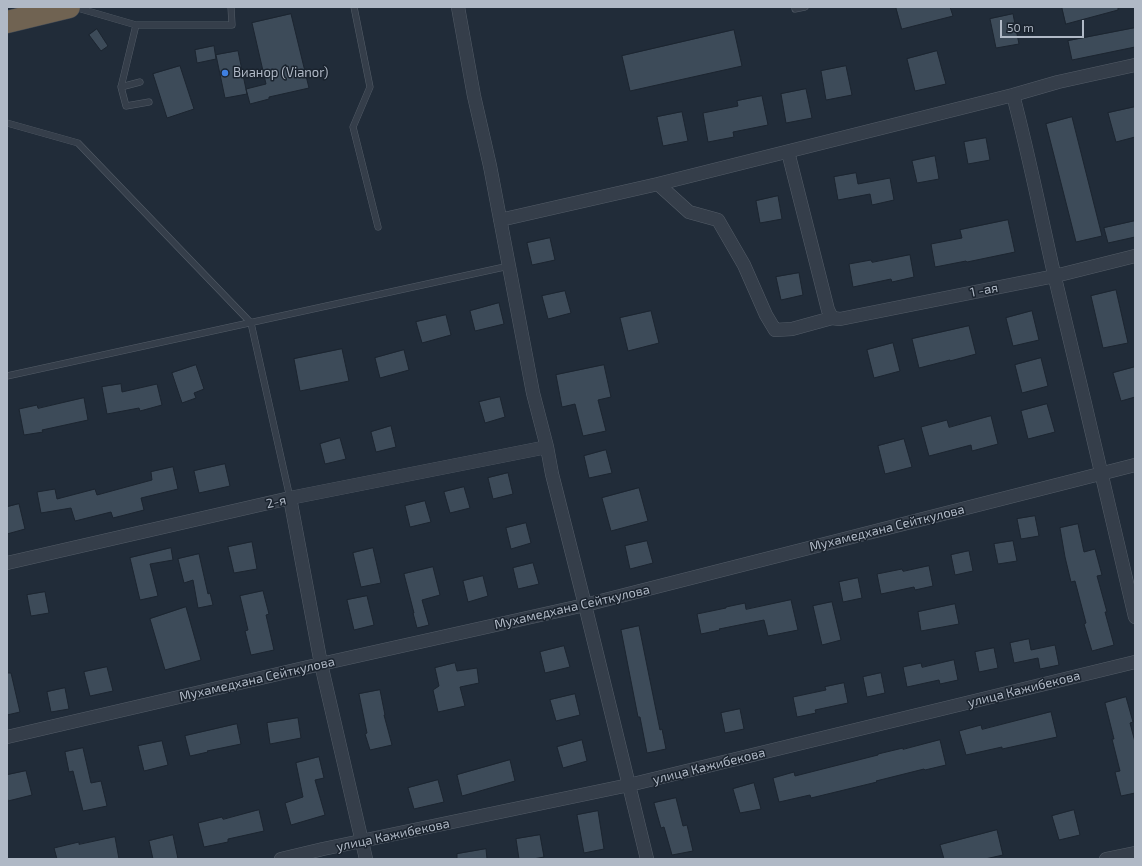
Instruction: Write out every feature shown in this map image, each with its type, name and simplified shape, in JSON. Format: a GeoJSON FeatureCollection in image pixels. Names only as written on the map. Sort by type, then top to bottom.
{"type":"FeatureCollection","features":[{"type":"Feature","properties":{"kind":"highway"},"geometry":{"type":"LineString","coordinates":[[7,22],[69,7]]}},
{"type":"Feature","properties":{"kind":"street"},"geometry":{"type":"LineString","coordinates":[[458,7],[474,96],[490,166],[534,393],[554,481],[647,859]]}},
{"type":"Feature","properties":{"kind":"street"},"geometry":{"type":"LineString","coordinates":[[500,220],[658,184],[1013,95],[1058,82],[1135,65]]}},
{"type":"Feature","properties":{"kind":"street"},"geometry":{"type":"LineString","coordinates":[[1013,95],[1022,128],[1135,617]]}},
{"type":"Feature","properties":{"kind":"street"},"geometry":{"type":"LineString","coordinates":[[788,152],[828,310],[832,318]]}},
{"type":"Feature","properties":{"kind":"street","name":"1 -ая"},"geometry":{"type":"LineString","coordinates":[[658,184],[689,212],[718,220],[744,265],[766,315],[775,330],[792,329],[832,318],[840,319],[1055,276],[1135,256]]}},
{"type":"Feature","properties":{"kind":"street","name":"2-я"},"geometry":{"type":"LineString","coordinates":[[7,563],[290,498],[547,447]]}},
{"type":"Feature","properties":{"kind":"street","name":"Мухамедхана Сейткулова"},"geometry":{"type":"LineString","coordinates":[[7,737],[321,664],[585,605],[1135,465]]}},
{"type":"Feature","properties":{"kind":"street"},"geometry":{"type":"LineString","coordinates":[[290,498],[321,664],[366,859]]}},
{"type":"Feature","properties":{"kind":"street","name":"улица Кажибекова"},"geometry":{"type":"LineString","coordinates":[[281,859],[629,785],[1135,662]]}},
{"type":"Feature","properties":{"kind":"street"},"geometry":{"type":"LineString","coordinates":[[1106,859],[1135,853]]}},
{"type":"Feature","properties":{"kind":"lane"},"geometry":{"type":"LineString","coordinates":[[74,7],[136,25],[232,26],[231,7]]}},
{"type":"Feature","properties":{"kind":"lane"},"geometry":{"type":"LineString","coordinates":[[354,7],[370,87],[353,127],[378,227]]}},
{"type":"Feature","properties":{"kind":"lane"},"geometry":{"type":"LineString","coordinates":[[795,9],[805,7]]}},
{"type":"Feature","properties":{"kind":"lane"},"geometry":{"type":"LineString","coordinates":[[136,25],[121,87],[126,106],[149,102]]}},
{"type":"Feature","properties":{"kind":"lane"},"geometry":{"type":"LineString","coordinates":[[121,87],[140,82]]}},
{"type":"Feature","properties":{"kind":"lane"},"geometry":{"type":"LineString","coordinates":[[7,123],[78,143],[251,322],[290,498]]}},
{"type":"Feature","properties":{"kind":"lane"},"geometry":{"type":"LineString","coordinates":[[7,376],[509,266]]}},
{"type":"Feature","properties":{"kind":"building"},"geometry":{"type":"Polygon","coordinates":[[[896,7],[950,7],[953,16],[902,29],[896,7]]]}},
{"type":"Feature","properties":{"kind":"building"},"geometry":{"type":"Polygon","coordinates":[[[1062,7],[1118,7],[1118,10],[1066,24],[1062,7]]]}},
{"type":"Feature","properties":{"kind":"building"},"geometry":{"type":"Polygon","coordinates":[[[291,14],[309,88],[269,97],[269,99],[250,104],[246,89],[266,84],[252,23],[291,14]]]}},
{"type":"Feature","properties":{"kind":"building"},"geometry":{"type":"Polygon","coordinates":[[[1013,14],[1019,44],[996,48],[990,19],[1013,14]]]}},
{"type":"Feature","properties":{"kind":"building"},"geometry":{"type":"Polygon","coordinates":[[[1135,28],[1135,47],[1072,60],[1068,41],[1135,28]]]}},
{"type":"Feature","properties":{"kind":"building"},"geometry":{"type":"Polygon","coordinates":[[[97,29],[108,46],[101,51],[89,35],[97,29]]]}},
{"type":"Feature","properties":{"kind":"building"},"geometry":{"type":"Polygon","coordinates":[[[734,30],[742,66],[630,91],[622,56],[734,30]]]}},
{"type":"Feature","properties":{"kind":"building"},"geometry":{"type":"Polygon","coordinates":[[[214,46],[216,59],[197,63],[195,50],[214,46]]]}},
{"type":"Feature","properties":{"kind":"building"},"geometry":{"type":"Polygon","coordinates":[[[238,51],[247,94],[225,98],[216,55],[238,51]]]}},
{"type":"Feature","properties":{"kind":"building"},"geometry":{"type":"Polygon","coordinates":[[[937,51],[946,84],[915,91],[907,59],[937,51]]]}},
{"type":"Feature","properties":{"kind":"building"},"geometry":{"type":"Polygon","coordinates":[[[180,66],[194,109],[167,118],[153,74],[180,66]]]}},
{"type":"Feature","properties":{"kind":"building"},"geometry":{"type":"Polygon","coordinates":[[[846,66],[852,95],[826,100],[821,71],[846,66]]]}},
{"type":"Feature","properties":{"kind":"building"},"geometry":{"type":"Polygon","coordinates":[[[806,89],[812,118],[786,123],[781,94],[806,89]]]}},
{"type":"Feature","properties":{"kind":"building"},"geometry":{"type":"Polygon","coordinates":[[[762,96],[768,125],[733,132],[734,137],[708,142],[703,113],[738,106],[737,101],[762,96]]]}},
{"type":"Feature","properties":{"kind":"building"},"geometry":{"type":"Polygon","coordinates":[[[1135,107],[1135,137],[1116,142],[1108,113],[1135,107]]]}},
{"type":"Feature","properties":{"kind":"building"},"geometry":{"type":"Polygon","coordinates":[[[682,112],[688,141],[663,146],[657,117],[682,112]]]}},
{"type":"Feature","properties":{"kind":"building"},"geometry":{"type":"Polygon","coordinates":[[[1072,117],[1102,236],[1076,242],[1046,124],[1072,117]]]}},
{"type":"Feature","properties":{"kind":"building"},"geometry":{"type":"Polygon","coordinates":[[[986,138],[990,160],[968,164],[964,142],[986,138]]]}},
{"type":"Feature","properties":{"kind":"building"},"geometry":{"type":"Polygon","coordinates":[[[935,156],[939,179],[917,183],[912,161],[935,156]]]}},
{"type":"Feature","properties":{"kind":"building"},"geometry":{"type":"Polygon","coordinates":[[[856,173],[858,184],[890,178],[894,200],[872,205],[870,194],[838,200],[834,177],[856,173]]]}},
{"type":"Feature","properties":{"kind":"building"},"geometry":{"type":"Polygon","coordinates":[[[778,196],[782,219],[760,223],[756,201],[778,196]]]}},
{"type":"Feature","properties":{"kind":"building"},"geometry":{"type":"Polygon","coordinates":[[[1008,220],[1015,252],[935,267],[931,244],[962,238],[960,230],[1008,220]]]}},
{"type":"Feature","properties":{"kind":"building"},"geometry":{"type":"Polygon","coordinates":[[[1135,221],[1135,237],[1108,243],[1104,228],[1135,221]]]}},
{"type":"Feature","properties":{"kind":"building"},"geometry":{"type":"Polygon","coordinates":[[[550,238],[555,260],[532,265],[527,243],[550,238]]]}},
{"type":"Feature","properties":{"kind":"building"},"geometry":{"type":"Polygon","coordinates":[[[910,255],[914,277],[892,282],[891,279],[853,287],[849,264],[871,260],[872,262],[910,255]]]}},
{"type":"Feature","properties":{"kind":"building"},"geometry":{"type":"Polygon","coordinates":[[[799,273],[803,295],[781,300],[776,277],[799,273]]]}},
{"type":"Feature","properties":{"kind":"building"},"geometry":{"type":"Polygon","coordinates":[[[1116,290],[1128,343],[1103,348],[1091,296],[1116,290]]]}},
{"type":"Feature","properties":{"kind":"building"},"geometry":{"type":"Polygon","coordinates":[[[565,291],[571,313],[548,319],[542,296],[565,291]]]}},
{"type":"Feature","properties":{"kind":"building"},"geometry":{"type":"Polygon","coordinates":[[[499,303],[504,324],[475,331],[470,311],[499,303]]]}},
{"type":"Feature","properties":{"kind":"building"},"geometry":{"type":"Polygon","coordinates":[[[651,311],[659,343],[628,351],[620,318],[651,311]]]}},
{"type":"Feature","properties":{"kind":"building"},"geometry":{"type":"Polygon","coordinates":[[[1032,311],[1039,340],[1013,346],[1006,318],[1032,311]]]}},
{"type":"Feature","properties":{"kind":"building"},"geometry":{"type":"Polygon","coordinates":[[[446,315],[451,335],[422,343],[416,322],[446,315]]]}},
{"type":"Feature","properties":{"kind":"building"},"geometry":{"type":"Polygon","coordinates":[[[969,326],[976,354],[919,368],[912,339],[969,326]]]}},
{"type":"Feature","properties":{"kind":"building"},"geometry":{"type":"Polygon","coordinates":[[[893,343],[900,371],[874,378],[867,350],[893,343]]]}},
{"type":"Feature","properties":{"kind":"building"},"geometry":{"type":"Polygon","coordinates":[[[342,349],[349,381],[300,391],[294,359],[342,349]]]}},
{"type":"Feature","properties":{"kind":"building"},"geometry":{"type":"Polygon","coordinates":[[[404,350],[409,370],[380,378],[375,358],[404,350]]]}},
{"type":"Feature","properties":{"kind":"building"},"geometry":{"type":"Polygon","coordinates":[[[1041,358],[1048,386],[1022,393],[1015,365],[1041,358]]]}},
{"type":"Feature","properties":{"kind":"building"},"geometry":{"type":"Polygon","coordinates":[[[196,365],[204,389],[194,393],[196,398],[182,403],[172,373],[196,365]]]}},
{"type":"Feature","properties":{"kind":"building"},"geometry":{"type":"Polygon","coordinates":[[[604,365],[611,397],[598,400],[606,431],[583,436],[575,404],[562,407],[556,375],[604,365]]]}},
{"type":"Feature","properties":{"kind":"building"},"geometry":{"type":"Polygon","coordinates":[[[1135,367],[1135,397],[1121,401],[1113,373],[1135,367]]]}},
{"type":"Feature","properties":{"kind":"building"},"geometry":{"type":"Polygon","coordinates":[[[121,384],[122,392],[157,384],[162,405],[140,411],[139,408],[107,414],[102,387],[121,384]]]}},
{"type":"Feature","properties":{"kind":"building"},"geometry":{"type":"Polygon","coordinates":[[[500,397],[505,417],[485,423],[479,402],[500,397]]]}},
{"type":"Feature","properties":{"kind":"building"},"geometry":{"type":"Polygon","coordinates":[[[84,398],[88,420],[42,430],[43,432],[24,435],[19,409],[37,405],[38,408],[84,398]]]}},
{"type":"Feature","properties":{"kind":"building"},"geometry":{"type":"Polygon","coordinates":[[[1047,404],[1055,432],[1028,439],[1021,411],[1047,404]]]}},
{"type":"Feature","properties":{"kind":"building"},"geometry":{"type":"Polygon","coordinates":[[[991,416],[998,444],[972,451],[971,445],[929,456],[921,427],[947,420],[949,427],[991,416]]]}},
{"type":"Feature","properties":{"kind":"building"},"geometry":{"type":"Polygon","coordinates":[[[391,426],[396,447],[376,452],[371,432],[391,426]]]}},
{"type":"Feature","properties":{"kind":"building"},"geometry":{"type":"Polygon","coordinates":[[[340,438],[346,459],[325,464],[320,444],[340,438]]]}},
{"type":"Feature","properties":{"kind":"building"},"geometry":{"type":"Polygon","coordinates":[[[904,439],[912,467],[885,474],[878,446],[904,439]]]}},
{"type":"Feature","properties":{"kind":"building"},"geometry":{"type":"Polygon","coordinates":[[[606,450],[612,473],[589,478],[584,456],[606,450]]]}},
{"type":"Feature","properties":{"kind":"building"},"geometry":{"type":"Polygon","coordinates":[[[225,464],[230,486],[199,493],[194,471],[225,464]]]}},
{"type":"Feature","properties":{"kind":"building"},"geometry":{"type":"Polygon","coordinates":[[[173,467],[178,489],[141,498],[144,510],[113,518],[111,512],[75,521],[71,508],[41,513],[37,492],[55,489],[57,499],[95,489],[97,495],[152,480],[151,472],[173,467]]]}},
{"type":"Feature","properties":{"kind":"building"},"geometry":{"type":"Polygon","coordinates":[[[508,473],[513,494],[493,499],[488,478],[508,473]]]}},
{"type":"Feature","properties":{"kind":"building"},"geometry":{"type":"Polygon","coordinates":[[[464,487],[470,508],[450,513],[444,492],[464,487]]]}},
{"type":"Feature","properties":{"kind":"building"},"geometry":{"type":"Polygon","coordinates":[[[639,488],[648,521],[611,531],[602,498],[639,488]]]}},
{"type":"Feature","properties":{"kind":"building"},"geometry":{"type":"Polygon","coordinates":[[[425,501],[431,522],[410,527],[405,506],[425,501]]]}},
{"type":"Feature","properties":{"kind":"building"},"geometry":{"type":"Polygon","coordinates":[[[19,504],[25,529],[7,534],[7,507],[19,504]]]}},
{"type":"Feature","properties":{"kind":"building"},"geometry":{"type":"Polygon","coordinates":[[[1035,516],[1039,536],[1021,539],[1017,519],[1035,516]]]}},
{"type":"Feature","properties":{"kind":"building"},"geometry":{"type":"Polygon","coordinates":[[[526,523],[531,543],[511,549],[506,528],[526,523]]]}},
{"type":"Feature","properties":{"kind":"building"},"geometry":{"type":"Polygon","coordinates":[[[1078,524],[1084,552],[1095,549],[1102,575],[1097,576],[1114,645],[1092,651],[1084,624],[1086,623],[1075,581],[1071,582],[1060,528],[1078,524]]]}},
{"type":"Feature","properties":{"kind":"building"},"geometry":{"type":"Polygon","coordinates":[[[647,541],[653,563],[630,569],[625,546],[647,541]]]}},
{"type":"Feature","properties":{"kind":"building"},"geometry":{"type":"Polygon","coordinates":[[[1013,541],[1017,561],[998,564],[994,544],[1013,541]]]}},
{"type":"Feature","properties":{"kind":"building"},"geometry":{"type":"Polygon","coordinates":[[[252,542],[257,569],[234,573],[228,547],[252,542]]]}},
{"type":"Feature","properties":{"kind":"building"},"geometry":{"type":"Polygon","coordinates":[[[171,548],[173,560],[150,564],[158,596],[140,600],[130,558],[171,548]]]}},
{"type":"Feature","properties":{"kind":"building"},"geometry":{"type":"Polygon","coordinates":[[[373,548],[381,583],[361,587],[353,553],[373,548]]]}},
{"type":"Feature","properties":{"kind":"building"},"geometry":{"type":"Polygon","coordinates":[[[969,551],[973,571],[955,575],[951,555],[969,551]]]}},
{"type":"Feature","properties":{"kind":"building"},"geometry":{"type":"Polygon","coordinates":[[[199,554],[208,594],[210,593],[213,605],[198,608],[193,580],[184,583],[178,559],[199,554]]]}},
{"type":"Feature","properties":{"kind":"building"},"geometry":{"type":"Polygon","coordinates":[[[533,563],[539,584],[518,589],[513,568],[533,563]]]}},
{"type":"Feature","properties":{"kind":"building"},"geometry":{"type":"Polygon","coordinates":[[[929,566],[933,586],[915,590],[914,587],[881,594],[877,574],[929,566]]]}},
{"type":"Feature","properties":{"kind":"building"},"geometry":{"type":"Polygon","coordinates":[[[433,567],[440,595],[422,600],[429,625],[417,628],[404,574],[433,567]]]}},
{"type":"Feature","properties":{"kind":"building"},"geometry":{"type":"Polygon","coordinates":[[[483,576],[488,596],[468,602],[463,581],[483,576]]]}},
{"type":"Feature","properties":{"kind":"building"},"geometry":{"type":"Polygon","coordinates":[[[858,578],[862,598],[843,602],[839,582],[858,578]]]}},
{"type":"Feature","properties":{"kind":"building"},"geometry":{"type":"Polygon","coordinates":[[[263,591],[269,614],[266,615],[274,650],[251,655],[245,631],[248,630],[240,596],[263,591]]]}},
{"type":"Feature","properties":{"kind":"building"},"geometry":{"type":"Polygon","coordinates":[[[45,592],[49,613],[31,616],[27,595],[45,592]]]}},
{"type":"Feature","properties":{"kind":"building"},"geometry":{"type":"Polygon","coordinates":[[[367,596],[374,625],[354,630],[347,600],[367,596]]]}},
{"type":"Feature","properties":{"kind":"building"},"geometry":{"type":"Polygon","coordinates":[[[791,600],[798,630],[768,636],[764,620],[701,634],[697,614],[745,603],[746,609],[791,600]]]}},
{"type":"Feature","properties":{"kind":"building"},"geometry":{"type":"Polygon","coordinates":[[[832,602],[841,640],[822,645],[813,606],[832,602]]]}},
{"type":"Feature","properties":{"kind":"building"},"geometry":{"type":"Polygon","coordinates":[[[955,604],[959,624],[921,631],[918,612],[955,604]]]}},
{"type":"Feature","properties":{"kind":"building"},"geometry":{"type":"Polygon","coordinates":[[[186,607],[201,660],[165,670],[150,619],[186,607]]]}},
{"type":"Feature","properties":{"kind":"building"},"geometry":{"type":"Polygon","coordinates":[[[639,626],[660,730],[662,729],[666,749],[647,753],[640,717],[638,717],[621,630],[639,626]]]}},
{"type":"Feature","properties":{"kind":"building"},"geometry":{"type":"Polygon","coordinates":[[[1029,639],[1031,650],[1055,645],[1059,665],[1040,669],[1038,658],[1014,663],[1010,643],[1029,639]]]}},
{"type":"Feature","properties":{"kind":"building"},"geometry":{"type":"Polygon","coordinates":[[[564,646],[570,667],[545,673],[540,652],[564,646]]]}},
{"type":"Feature","properties":{"kind":"building"},"geometry":{"type":"Polygon","coordinates":[[[994,648],[998,668],[979,672],[975,652],[994,648]]]}},
{"type":"Feature","properties":{"kind":"building"},"geometry":{"type":"Polygon","coordinates":[[[954,660],[958,680],[940,684],[939,680],[907,687],[903,667],[921,663],[922,667],[954,660]]]}},
{"type":"Feature","properties":{"kind":"building"},"geometry":{"type":"Polygon","coordinates":[[[455,663],[457,671],[477,668],[479,683],[460,687],[465,706],[438,712],[433,690],[439,686],[435,668],[455,663]]]}},
{"type":"Feature","properties":{"kind":"building"},"geometry":{"type":"Polygon","coordinates":[[[107,667],[113,691],[90,696],[84,672],[107,667]]]}},
{"type":"Feature","properties":{"kind":"building"},"geometry":{"type":"Polygon","coordinates":[[[7,673],[11,673],[20,712],[7,715],[7,673]]]}},
{"type":"Feature","properties":{"kind":"building"},"geometry":{"type":"Polygon","coordinates":[[[881,673],[885,693],[867,697],[863,677],[881,673]]]}},
{"type":"Feature","properties":{"kind":"building"},"geometry":{"type":"Polygon","coordinates":[[[844,683],[848,703],[815,710],[816,713],[797,717],[793,697],[826,690],[825,687],[844,683]]]}},
{"type":"Feature","properties":{"kind":"building"},"geometry":{"type":"Polygon","coordinates":[[[65,688],[69,709],[51,712],[47,692],[65,688]]]}},
{"type":"Feature","properties":{"kind":"building"},"geometry":{"type":"Polygon","coordinates":[[[380,690],[384,715],[392,745],[370,750],[365,734],[367,733],[359,694],[380,690]]]}},
{"type":"Feature","properties":{"kind":"building"},"geometry":{"type":"Polygon","coordinates":[[[575,694],[580,715],[556,721],[550,700],[575,694]]]}},
{"type":"Feature","properties":{"kind":"building"},"geometry":{"type":"Polygon","coordinates":[[[1126,697],[1133,722],[1130,723],[1135,742],[1135,793],[1121,796],[1115,772],[1120,771],[1105,703],[1126,697]]]}},
{"type":"Feature","properties":{"kind":"building"},"geometry":{"type":"Polygon","coordinates":[[[740,709],[744,729],[725,733],[721,713],[740,709]]]}},
{"type":"Feature","properties":{"kind":"building"},"geometry":{"type":"Polygon","coordinates":[[[1051,712],[1057,737],[966,755],[959,731],[981,725],[982,729],[1051,712]]]}},
{"type":"Feature","properties":{"kind":"building"},"geometry":{"type":"Polygon","coordinates":[[[298,718],[301,738],[270,744],[267,723],[298,718]]]}},
{"type":"Feature","properties":{"kind":"building"},"geometry":{"type":"Polygon","coordinates":[[[237,724],[241,744],[190,756],[185,736],[237,724]]]}},
{"type":"Feature","properties":{"kind":"building"},"geometry":{"type":"Polygon","coordinates":[[[582,740],[587,761],[563,768],[557,747],[582,740]]]}},
{"type":"Feature","properties":{"kind":"building"},"geometry":{"type":"Polygon","coordinates":[[[940,740],[946,765],[924,769],[811,798],[810,795],[779,802],[773,778],[794,772],[795,776],[878,754],[940,740]]]}},
{"type":"Feature","properties":{"kind":"building"},"geometry":{"type":"Polygon","coordinates":[[[162,741],[168,765],[144,771],[138,746],[162,741]]]}},
{"type":"Feature","properties":{"kind":"building"},"geometry":{"type":"Polygon","coordinates":[[[83,748],[91,783],[101,781],[107,806],[83,811],[73,771],[69,772],[65,752],[83,748]]]}},
{"type":"Feature","properties":{"kind":"building"},"geometry":{"type":"Polygon","coordinates":[[[319,757],[324,778],[315,780],[325,815],[291,825],[285,803],[303,797],[296,763],[319,757]]]}},
{"type":"Feature","properties":{"kind":"building"},"geometry":{"type":"Polygon","coordinates":[[[510,760],[515,781],[462,796],[457,775],[510,760]]]}},
{"type":"Feature","properties":{"kind":"building"},"geometry":{"type":"Polygon","coordinates":[[[26,771],[32,795],[8,801],[7,775],[26,771]]]}},
{"type":"Feature","properties":{"kind":"building"},"geometry":{"type":"Polygon","coordinates":[[[438,780],[444,802],[414,809],[408,788],[438,780]]]}},
{"type":"Feature","properties":{"kind":"building"},"geometry":{"type":"Polygon","coordinates":[[[754,783],[761,809],[740,813],[733,789],[754,783]]]}},
{"type":"Feature","properties":{"kind":"building"},"geometry":{"type":"Polygon","coordinates":[[[676,798],[683,826],[687,825],[693,851],[672,855],[664,827],[661,828],[654,803],[676,798]]]}},
{"type":"Feature","properties":{"kind":"building"},"geometry":{"type":"Polygon","coordinates":[[[259,810],[264,831],[228,839],[228,842],[204,847],[198,823],[222,817],[223,819],[259,810]]]}},
{"type":"Feature","properties":{"kind":"building"},"geometry":{"type":"Polygon","coordinates":[[[1074,810],[1080,835],[1059,840],[1052,816],[1074,810]]]}},
{"type":"Feature","properties":{"kind":"building"},"geometry":{"type":"Polygon","coordinates":[[[598,811],[604,849],[584,853],[577,815],[598,811]]]}},
{"type":"Feature","properties":{"kind":"building"},"geometry":{"type":"Polygon","coordinates":[[[997,830],[1003,855],[985,859],[944,859],[940,845],[997,830]]]}},
{"type":"Feature","properties":{"kind":"building"},"geometry":{"type":"Polygon","coordinates":[[[173,835],[178,859],[153,859],[149,841],[173,835]]]}},
{"type":"Feature","properties":{"kind":"building"},"geometry":{"type":"Polygon","coordinates":[[[540,835],[544,857],[519,859],[516,839],[540,835]]]}},
{"type":"Feature","properties":{"kind":"building"},"geometry":{"type":"Polygon","coordinates":[[[115,837],[119,859],[57,859],[54,848],[79,842],[79,844],[115,837]]]}},
{"type":"Feature","properties":{"kind":"building"},"geometry":{"type":"Polygon","coordinates":[[[486,849],[487,859],[457,859],[457,854],[486,849]]]}},
{"type":"Feature","properties":{"kind":"place","name":"Вианор (Vianor)"},"geometry":{"type":"Point","coordinates":[225,73]}}]}
